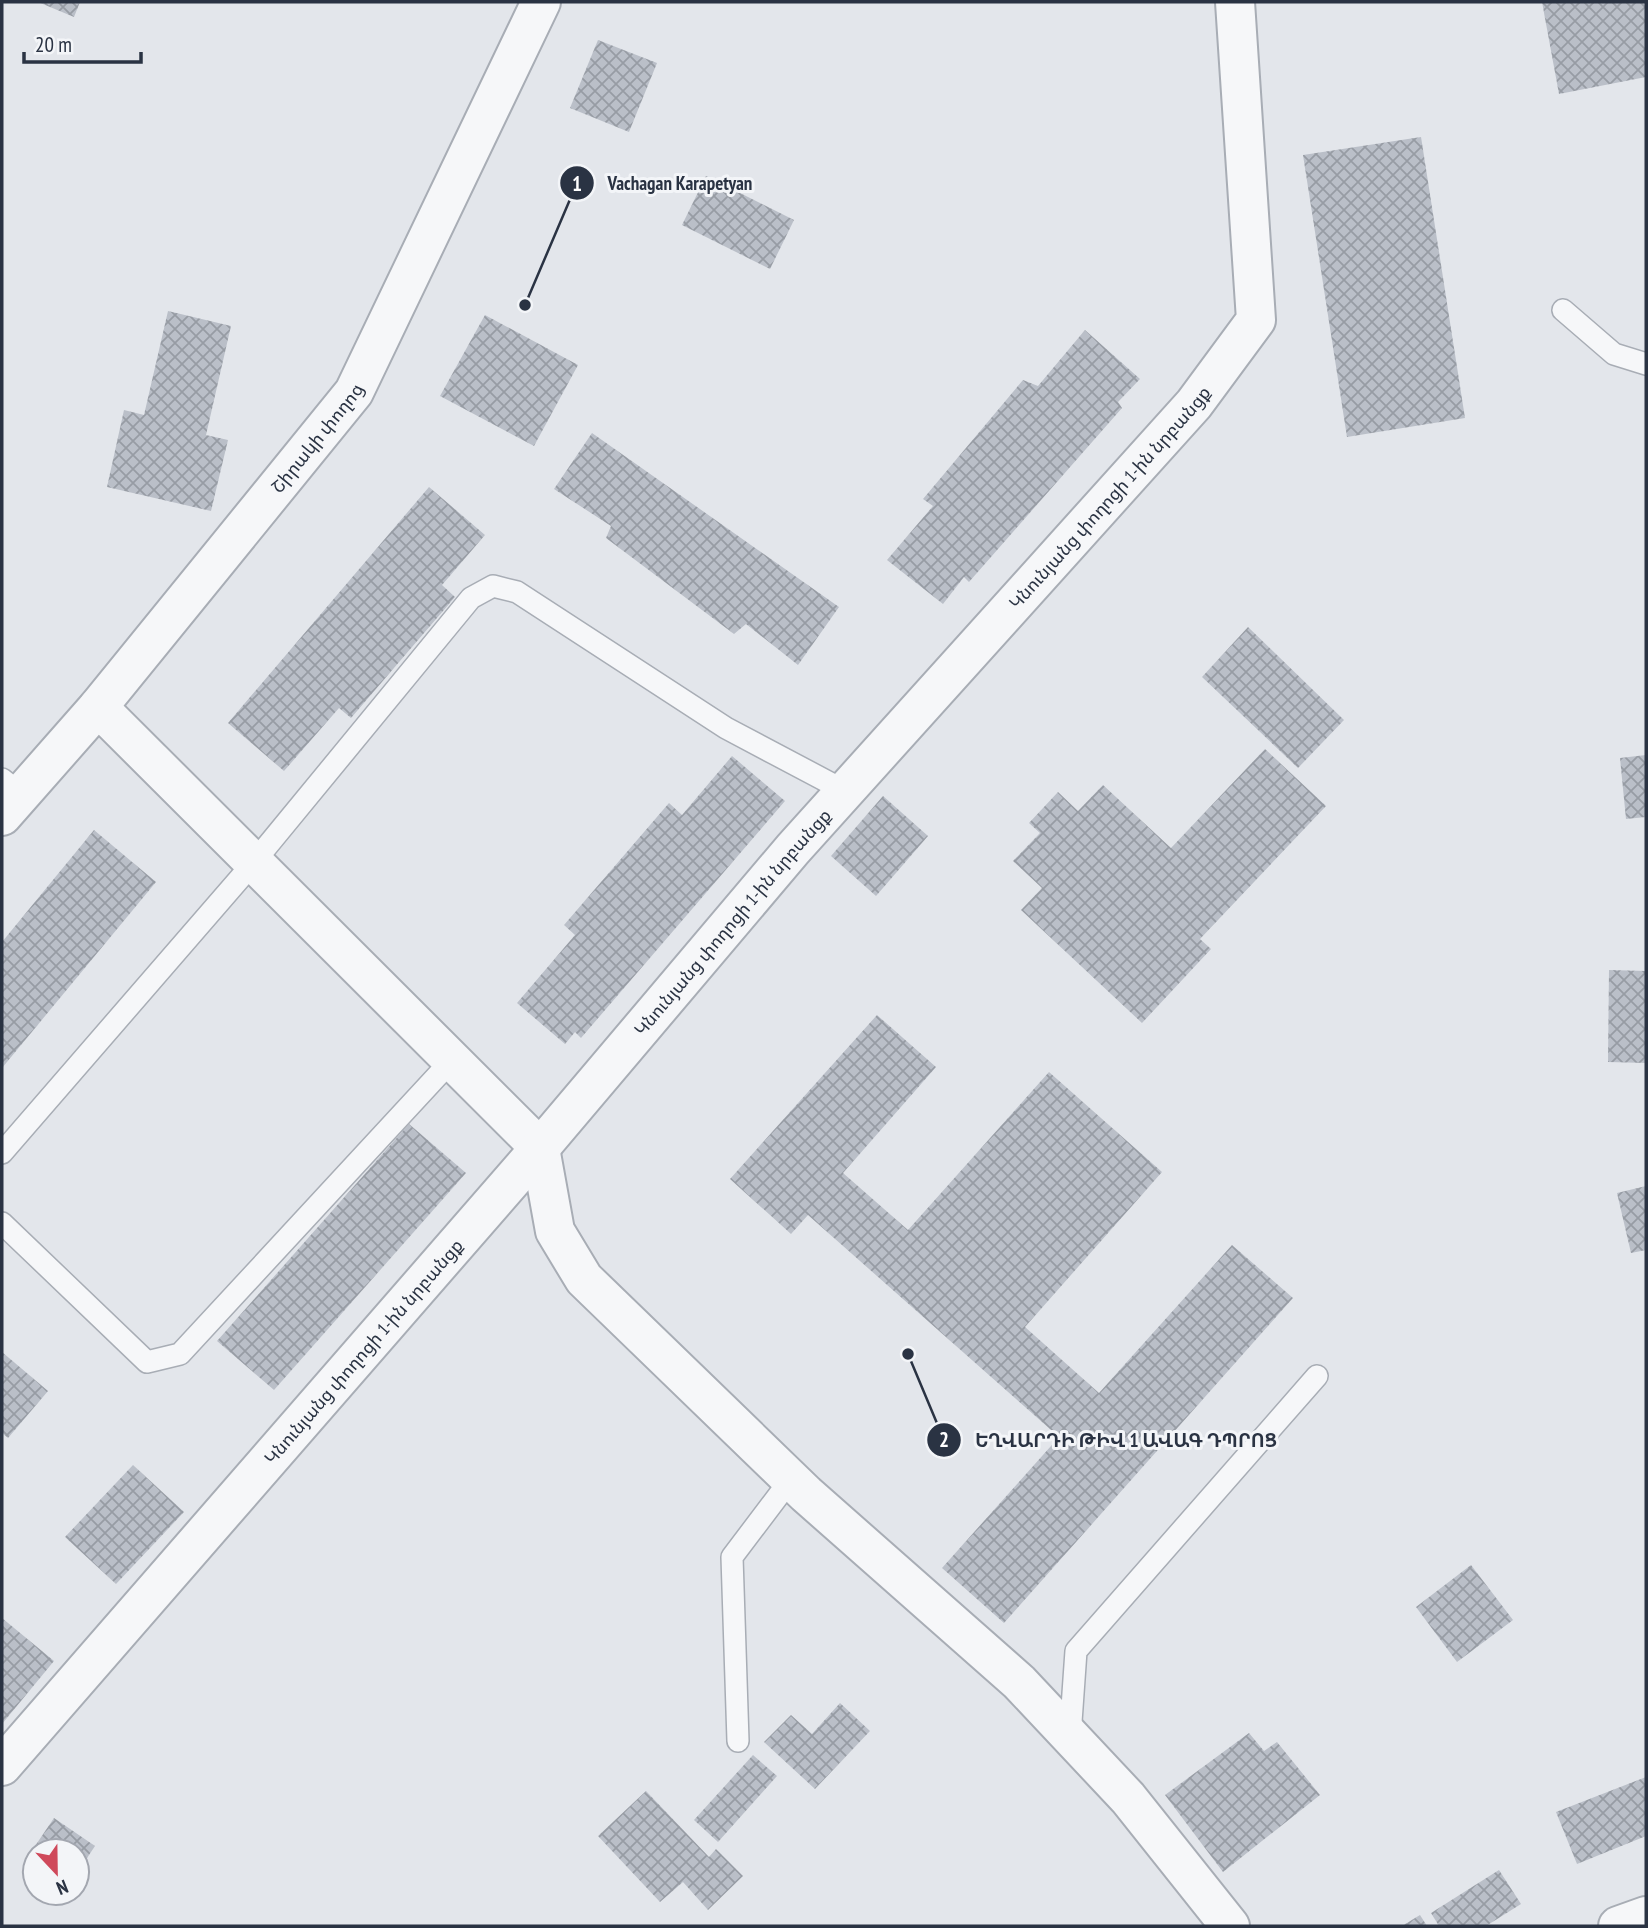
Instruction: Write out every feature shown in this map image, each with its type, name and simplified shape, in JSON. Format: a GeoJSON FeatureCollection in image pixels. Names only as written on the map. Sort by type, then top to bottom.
{"type":"FeatureCollection","features":[{"type":"Feature","properties":{"kind":"street","name":"Շիրակի փողոց"},"geometry":{"type":"LineString","coordinates":[[8,796],[98,707],[354,391],[541,2]]}},
{"type":"Feature","properties":{"kind":"street","name":"Կնունյանց փողոցի 1-ին նրբանցք"},"geometry":{"type":"LineString","coordinates":[[2,1766],[540,1148],[845,791],[1194,404],[1256,320],[1235,2]]}},
{"type":"Feature","properties":{"kind":"street"},"geometry":{"type":"LineString","coordinates":[[98,707],[540,1148],[555,1231],[584,1279],[791,1479],[1019,1682],[1128,1798],[1230,1926]]}},
{"type":"Feature","properties":{"kind":"street"},"geometry":{"type":"LineString","coordinates":[[1618,1926],[1646,1916]]}},
{"type":"Feature","properties":{"kind":"lane"},"geometry":{"type":"LineString","coordinates":[[1563,310],[1614,354],[1646,364]]}},
{"type":"Feature","properties":{"kind":"lane"},"geometry":{"type":"LineString","coordinates":[[2,1153],[254,862],[471,598],[493,586],[517,592],[726,728],[845,791]]}},
{"type":"Feature","properties":{"kind":"lane"},"geometry":{"type":"LineString","coordinates":[[2,1223],[147,1362],[180,1354],[452,1060]]}},
{"type":"Feature","properties":{"kind":"lane"},"geometry":{"type":"LineString","coordinates":[[1070,1736],[1076,1651],[1317,1376]]}},
{"type":"Feature","properties":{"kind":"lane"},"geometry":{"type":"LineString","coordinates":[[738,1741],[732,1557],[791,1479]]}},
{"type":"Feature","properties":{"kind":"building"},"geometry":{"type":"Polygon","coordinates":[[[38,2],[80,2],[74,17],[38,2]]]}},
{"type":"Feature","properties":{"kind":"building"},"geometry":{"type":"Polygon","coordinates":[[[1542,2],[1646,2],[1646,77],[1559,94],[1542,2]]]}},
{"type":"Feature","properties":{"kind":"building"},"geometry":{"type":"Polygon","coordinates":[[[598,40],[657,63],[629,132],[570,108],[598,40]]]}},
{"type":"Feature","properties":{"kind":"building"},"geometry":{"type":"Polygon","coordinates":[[[1421,137],[1465,418],[1347,437],[1303,155],[1421,137]]]}},
{"type":"Feature","properties":{"kind":"building"},"geometry":{"type":"Polygon","coordinates":[[[706,176],[794,220],[770,269],[682,225],[706,176]]]}},
{"type":"Feature","properties":{"kind":"building"},"geometry":{"type":"Polygon","coordinates":[[[168,311],[231,326],[206,435],[228,440],[211,511],[107,487],[124,410],[144,415],[168,311]]]}},
{"type":"Feature","properties":{"kind":"building"},"geometry":{"type":"Polygon","coordinates":[[[485,315],[578,365],[534,446],[440,396],[485,315]]]}},
{"type":"Feature","properties":{"kind":"building"},"geometry":{"type":"Polygon","coordinates":[[[1085,330],[1140,379],[1118,402],[1122,408],[969,582],[964,577],[943,604],[887,560],[933,506],[923,499],[1023,380],[1038,386],[1085,330]]]}},
{"type":"Feature","properties":{"kind":"building"},"geometry":{"type":"Polygon","coordinates":[[[592,433],[839,607],[798,665],[746,624],[734,634],[606,538],[611,526],[554,489],[592,433]]]}},
{"type":"Feature","properties":{"kind":"building"},"geometry":{"type":"Polygon","coordinates":[[[429,487],[485,535],[442,585],[455,597],[351,718],[339,708],[284,771],[228,723],[429,487]]]}},
{"type":"Feature","properties":{"kind":"building"},"geometry":{"type":"Polygon","coordinates":[[[1248,627],[1344,720],[1298,768],[1202,677],[1248,627]]]}},
{"type":"Feature","properties":{"kind":"building"},"geometry":{"type":"Polygon","coordinates":[[[1265,749],[1326,806],[1200,939],[1211,949],[1142,1023],[1021,910],[1042,888],[1013,861],[1040,833],[1029,823],[1058,792],[1078,811],[1103,785],[1171,848],[1265,749]]]}},
{"type":"Feature","properties":{"kind":"building"},"geometry":{"type":"Polygon","coordinates":[[[1646,755],[1646,817],[1626,819],[1620,758],[1646,755]]]}},
{"type":"Feature","properties":{"kind":"building"},"geometry":{"type":"Polygon","coordinates":[[[732,756],[785,801],[581,1038],[575,1032],[565,1044],[517,1003],[575,935],[564,925],[669,803],[682,815],[732,756]]]}},
{"type":"Feature","properties":{"kind":"building"},"geometry":{"type":"Polygon","coordinates":[[[883,796],[928,836],[876,896],[831,856],[883,796]]]}},
{"type":"Feature","properties":{"kind":"building"},"geometry":{"type":"Polygon","coordinates":[[[94,830],[156,882],[2,1068],[2,942],[94,830]]]}},
{"type":"Feature","properties":{"kind":"building"},"geometry":{"type":"Polygon","coordinates":[[[1609,970],[1646,971],[1646,1063],[1608,1062],[1609,970]]]}},
{"type":"Feature","properties":{"kind":"building"},"geometry":{"type":"Polygon","coordinates":[[[877,1015],[936,1067],[843,1173],[908,1230],[1049,1072],[1162,1172],[1025,1327],[1099,1393],[1232,1245],[1293,1298],[1004,1623],[942,1568],[1059,1437],[808,1215],[791,1234],[730,1179],[877,1015]]]}},
{"type":"Feature","properties":{"kind":"building"},"geometry":{"type":"Polygon","coordinates":[[[409,1124],[466,1173],[274,1390],[217,1341],[409,1124]]]}},
{"type":"Feature","properties":{"kind":"building"},"geometry":{"type":"Polygon","coordinates":[[[1646,1186],[1646,1250],[1631,1253],[1617,1193],[1646,1186]]]}},
{"type":"Feature","properties":{"kind":"building"},"geometry":{"type":"Polygon","coordinates":[[[2,1352],[48,1391],[8,1438],[2,1433],[2,1352]]]}},
{"type":"Feature","properties":{"kind":"building"},"geometry":{"type":"Polygon","coordinates":[[[133,1465],[184,1512],[116,1584],[65,1537],[133,1465]]]}},
{"type":"Feature","properties":{"kind":"building"},"geometry":{"type":"Polygon","coordinates":[[[1471,1565],[1513,1620],[1457,1662],[1416,1607],[1471,1565]]]}},
{"type":"Feature","properties":{"kind":"building"},"geometry":{"type":"Polygon","coordinates":[[[2,1618],[54,1661],[2,1724],[2,1618]]]}},
{"type":"Feature","properties":{"kind":"building"},"geometry":{"type":"Polygon","coordinates":[[[840,1703],[870,1731],[815,1789],[764,1742],[791,1715],[812,1734],[840,1703]]]}},
{"type":"Feature","properties":{"kind":"building"},"geometry":{"type":"Polygon","coordinates":[[[1249,1733],[1264,1751],[1277,1742],[1320,1795],[1223,1872],[1165,1795],[1249,1733]]]}},
{"type":"Feature","properties":{"kind":"building"},"geometry":{"type":"Polygon","coordinates":[[[753,1755],[777,1776],[718,1842],[694,1820],[753,1755]]]}},
{"type":"Feature","properties":{"kind":"building"},"geometry":{"type":"Polygon","coordinates":[[[1646,1777],[1646,1836],[1577,1864],[1556,1812],[1646,1777]]]}},
{"type":"Feature","properties":{"kind":"building"},"geometry":{"type":"Polygon","coordinates":[[[646,1791],[709,1857],[716,1849],[743,1876],[708,1910],[683,1882],[660,1902],[598,1836],[646,1791]]]}},
{"type":"Feature","properties":{"kind":"building"},"geometry":{"type":"Polygon","coordinates":[[[54,1818],[82,1837],[41,1837],[54,1818]]]}},
{"type":"Feature","properties":{"kind":"building"},"geometry":{"type":"Polygon","coordinates":[[[1499,1870],[1521,1904],[1486,1926],[1439,1926],[1431,1913],[1499,1870]]]}},
{"type":"Feature","properties":{"kind":"building"},"geometry":{"type":"Polygon","coordinates":[[[1420,1915],[1427,1926],[1402,1926],[1420,1915]]]}},
{"type":"Feature","properties":{"kind":"place","name":"Vachagan Karapetyan"},"geometry":{"type":"Point","coordinates":[525,305]}},
{"type":"Feature","properties":{"kind":"place","name":"ԵՂՎԱՐԴԻ ԹԻՎ 1 ԱՎԱԳ ԴՊՐՈՑ"},"geometry":{"type":"Point","coordinates":[908,1354]}}]}
